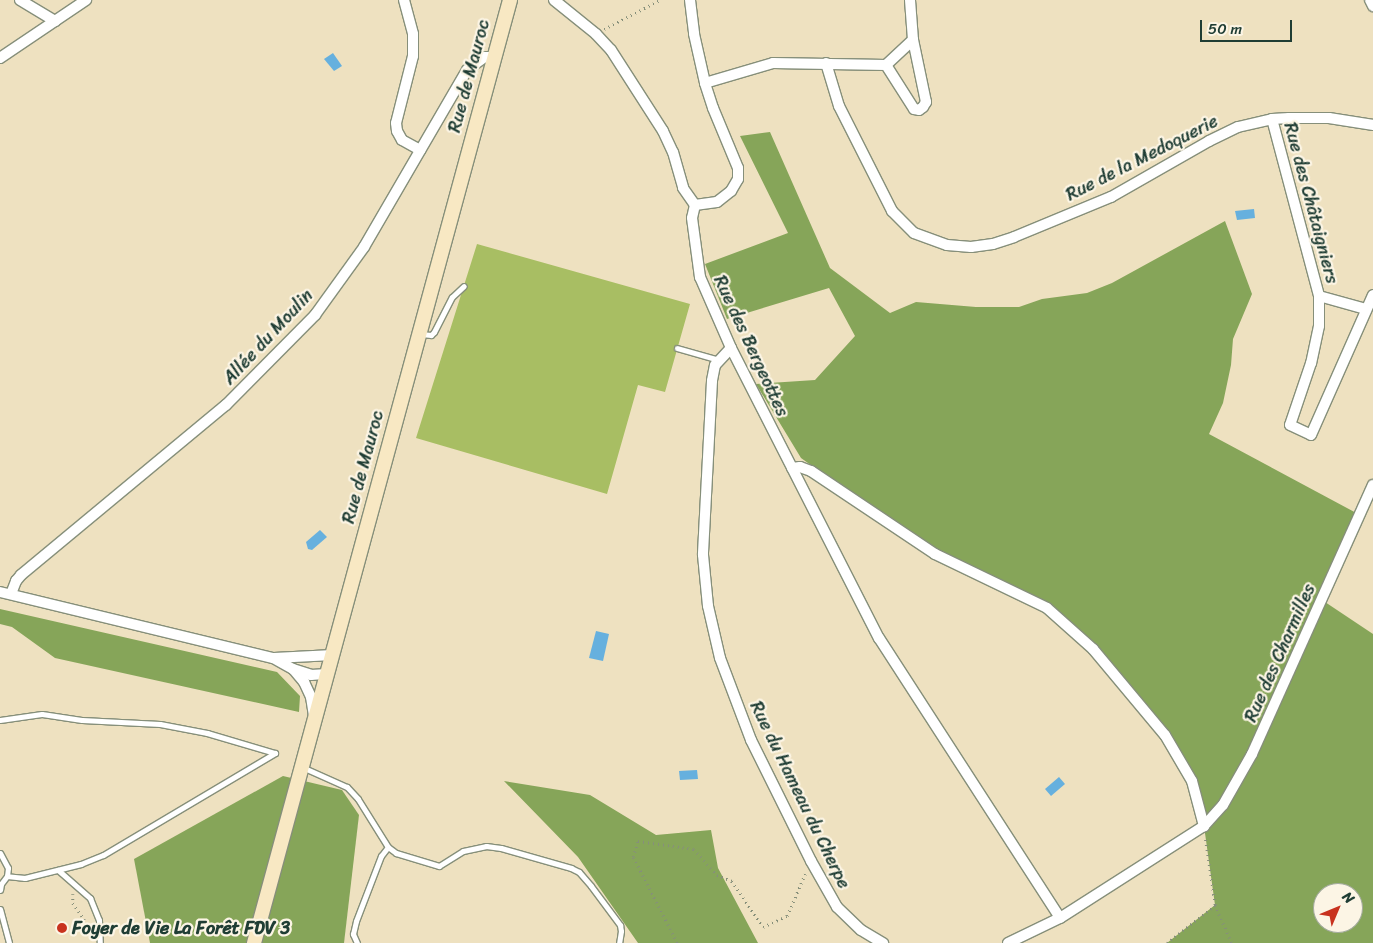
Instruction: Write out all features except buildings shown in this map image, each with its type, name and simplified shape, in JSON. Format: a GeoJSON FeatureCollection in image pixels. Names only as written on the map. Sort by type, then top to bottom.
{"type":"FeatureCollection","features":[{"type":"Feature","properties":{"kind":"street"},"geometry":{"type":"LineString","coordinates":[[20,0],[54,21]]}},
{"type":"Feature","properties":{"kind":"street"},"geometry":{"type":"LineString","coordinates":[[0,58],[86,0]]}},
{"type":"Feature","properties":{"kind":"street"},"geometry":{"type":"LineString","coordinates":[[404,0],[413,34],[413,56],[396,124],[402,140],[420,150]]}},
{"type":"Feature","properties":{"kind":"street","name":"Rue de Mauroc"},"geometry":{"type":"LineString","coordinates":[[254,943],[510,0]]}},
{"type":"Feature","properties":{"kind":"street"},"geometry":{"type":"LineString","coordinates":[[554,0],[596,34],[611,50],[663,131],[673,152],[683,188],[695,205],[717,202],[732,191],[738,179],[738,168],[713,108],[705,83],[694,34],[690,0]]}},
{"type":"Feature","properties":{"kind":"street"},"geometry":{"type":"LineString","coordinates":[[886,65],[914,109],[919,110],[923,107],[926,102],[913,40],[910,0]]}},
{"type":"Feature","properties":{"kind":"street"},"geometry":{"type":"LineString","coordinates":[[1370,0],[1373,6]]}},
{"type":"Feature","properties":{"kind":"street"},"geometry":{"type":"LineString","coordinates":[[705,83],[773,62],[886,65],[913,40]]}},
{"type":"Feature","properties":{"kind":"street","name":"Allée du Moulin"},"geometry":{"type":"LineString","coordinates":[[11,594],[16,581],[21,575],[226,406],[315,315],[364,247],[468,70],[485,57],[494,57]]}},
{"type":"Feature","properties":{"kind":"street","name":"Rue de la Medoquerie"},"geometry":{"type":"LineString","coordinates":[[826,64],[839,106],[892,211],[914,233],[946,245],[971,247],[993,244],[1014,237],[1111,197],[1224,133],[1238,127],[1272,119],[1329,118],[1373,126]]}},
{"type":"Feature","properties":{"kind":"street","name":"Rue des Châtaigniers"},"geometry":{"type":"LineString","coordinates":[[1272,119],[1318,296],[1319,326],[1315,345],[1290,425],[1311,435],[1373,295]]}},
{"type":"Feature","properties":{"kind":"street","name":"Rue des Bergeottes"},"geometry":{"type":"LineString","coordinates":[[695,205],[692,218],[700,277],[731,348],[792,468]]}},
{"type":"Feature","properties":{"kind":"street","name":"Rue des Châtaigniers"},"geometry":{"type":"LineString","coordinates":[[1318,296],[1366,309]]}},
{"type":"Feature","properties":{"kind":"street","name":"Rue du Hameau du Cherpe"},"geometry":{"type":"LineString","coordinates":[[731,348],[714,365],[704,555],[708,606],[720,658],[751,740],[811,861],[837,907],[861,930],[883,943]]}},
{"type":"Feature","properties":{"kind":"street"},"geometry":{"type":"LineString","coordinates":[[1008,943],[1060,918],[1204,826],[1192,781],[1165,735],[1093,649],[1047,608],[935,554],[811,472],[800,467],[792,468],[879,638],[1060,918]]}},
{"type":"Feature","properties":{"kind":"street","name":"Rue des Charmilles"},"geometry":{"type":"LineString","coordinates":[[1204,826],[1223,806],[1252,754],[1373,485]]}},
{"type":"Feature","properties":{"kind":"street"},"geometry":{"type":"LineString","coordinates":[[0,592],[273,658],[293,669],[311,675],[327,674]]}},
{"type":"Feature","properties":{"kind":"street"},"geometry":{"type":"LineString","coordinates":[[273,658],[333,654]]}},
{"type":"Feature","properties":{"kind":"street"},"geometry":{"type":"LineString","coordinates":[[293,669],[304,682],[311,697],[314,719]]}},
{"type":"Feature","properties":{"kind":"lane"},"geometry":{"type":"LineString","coordinates":[[418,334],[431,335],[434,332],[452,297],[464,286]]}},
{"type":"Feature","properties":{"kind":"lane"},"geometry":{"type":"LineString","coordinates":[[677,348],[719,360]]}},
{"type":"Feature","properties":{"kind":"lane"},"geometry":{"type":"LineString","coordinates":[[0,720],[42,714],[82,720],[160,724],[207,733],[275,753],[103,855],[81,864],[25,878],[7,876]]}},
{"type":"Feature","properties":{"kind":"lane"},"geometry":{"type":"LineString","coordinates":[[301,767],[347,787],[358,799],[388,847],[396,854],[439,866],[463,850],[486,846],[501,848],[579,872],[620,925],[621,931],[618,943]]}},
{"type":"Feature","properties":{"kind":"lane"},"geometry":{"type":"LineString","coordinates":[[357,943],[353,934],[356,922],[381,856],[388,847]]}},
{"type":"Feature","properties":{"kind":"lane"},"geometry":{"type":"LineString","coordinates":[[0,853],[8,868],[7,876],[0,884],[0,890]]}},
{"type":"Feature","properties":{"kind":"lane"},"geometry":{"type":"LineString","coordinates":[[58,870],[73,881],[90,898],[96,908],[100,943]]}},
{"type":"Feature","properties":{"kind":"lane"},"geometry":{"type":"LineString","coordinates":[[0,909],[9,943]]}},
{"type":"Feature","properties":{"kind":"path"},"geometry":{"type":"LineString","coordinates":[[596,34],[660,0]]}},
{"type":"Feature","properties":{"kind":"path"},"geometry":{"type":"LineString","coordinates":[[1204,826],[1215,905],[1232,943]]}},
{"type":"Feature","properties":{"kind":"path"},"geometry":{"type":"LineString","coordinates":[[677,943],[633,857],[638,841],[694,850],[717,874],[732,880],[764,928],[786,916],[811,861]]}},
{"type":"Feature","properties":{"kind":"path"},"geometry":{"type":"LineString","coordinates":[[73,881],[73,903],[84,919],[90,943]]}},
{"type":"Feature","properties":{"kind":"path"},"geometry":{"type":"LineString","coordinates":[[1166,943],[1215,905]]}},
{"type":"Feature","properties":{"kind":"green space"},"geometry":{"type":"Polygon","coordinates":[[[770,132],[830,268],[890,313],[916,302],[976,307],[1019,307],[1042,299],[1087,293],[1112,283],[1225,221],[1252,294],[1233,339],[1231,365],[1223,403],[1209,434],[1360,515],[1322,600],[1373,634],[1373,943],[1167,943],[1215,905],[1204,826],[1192,781],[1165,735],[1093,649],[1047,608],[935,554],[801,458],[756,384],[815,380],[855,336],[829,288],[727,319],[705,264],[788,233],[740,136],[770,132]]]}},
{"type":"Feature","properties":{"kind":"green space"},"geometry":{"type":"Polygon","coordinates":[[[477,244],[690,304],[665,392],[638,385],[607,494],[416,438],[477,244]]]}},
{"type":"Feature","properties":{"kind":"green space"},"geometry":{"type":"Polygon","coordinates":[[[0,609],[277,672],[300,696],[299,712],[55,658],[12,627],[0,624],[0,609]]]}},
{"type":"Feature","properties":{"kind":"green space"},"geometry":{"type":"Polygon","coordinates":[[[283,776],[342,790],[359,815],[344,943],[150,943],[134,859],[283,776]]]}},
{"type":"Feature","properties":{"kind":"green space"},"geometry":{"type":"Polygon","coordinates":[[[504,781],[590,795],[656,835],[711,830],[718,868],[758,943],[638,943],[578,857],[504,781]]]}},
{"type":"Feature","properties":{"kind":"water"},"geometry":{"type":"Polygon","coordinates":[[[333,53],[342,66],[334,71],[324,59],[333,53]]]}},
{"type":"Feature","properties":{"kind":"water"},"geometry":{"type":"Polygon","coordinates":[[[1254,209],[1255,218],[1237,220],[1235,211],[1254,209]]]}},
{"type":"Feature","properties":{"kind":"water"},"geometry":{"type":"Polygon","coordinates":[[[320,530],[327,537],[312,550],[308,549],[306,542],[320,530]]]}},
{"type":"Feature","properties":{"kind":"water"},"geometry":{"type":"Polygon","coordinates":[[[596,631],[609,634],[603,661],[589,658],[596,631]]]}},
{"type":"Feature","properties":{"kind":"water"},"geometry":{"type":"Polygon","coordinates":[[[697,770],[698,779],[680,780],[679,771],[697,770]]]}},
{"type":"Feature","properties":{"kind":"water"},"geometry":{"type":"Polygon","coordinates":[[[1059,777],[1065,784],[1051,796],[1045,789],[1059,777]]]}},
{"type":"Feature","properties":{"kind":"place","name":"Foyer de Vie La Forêt FDV 3"},"geometry":{"type":"Point","coordinates":[62,928]}}]}
